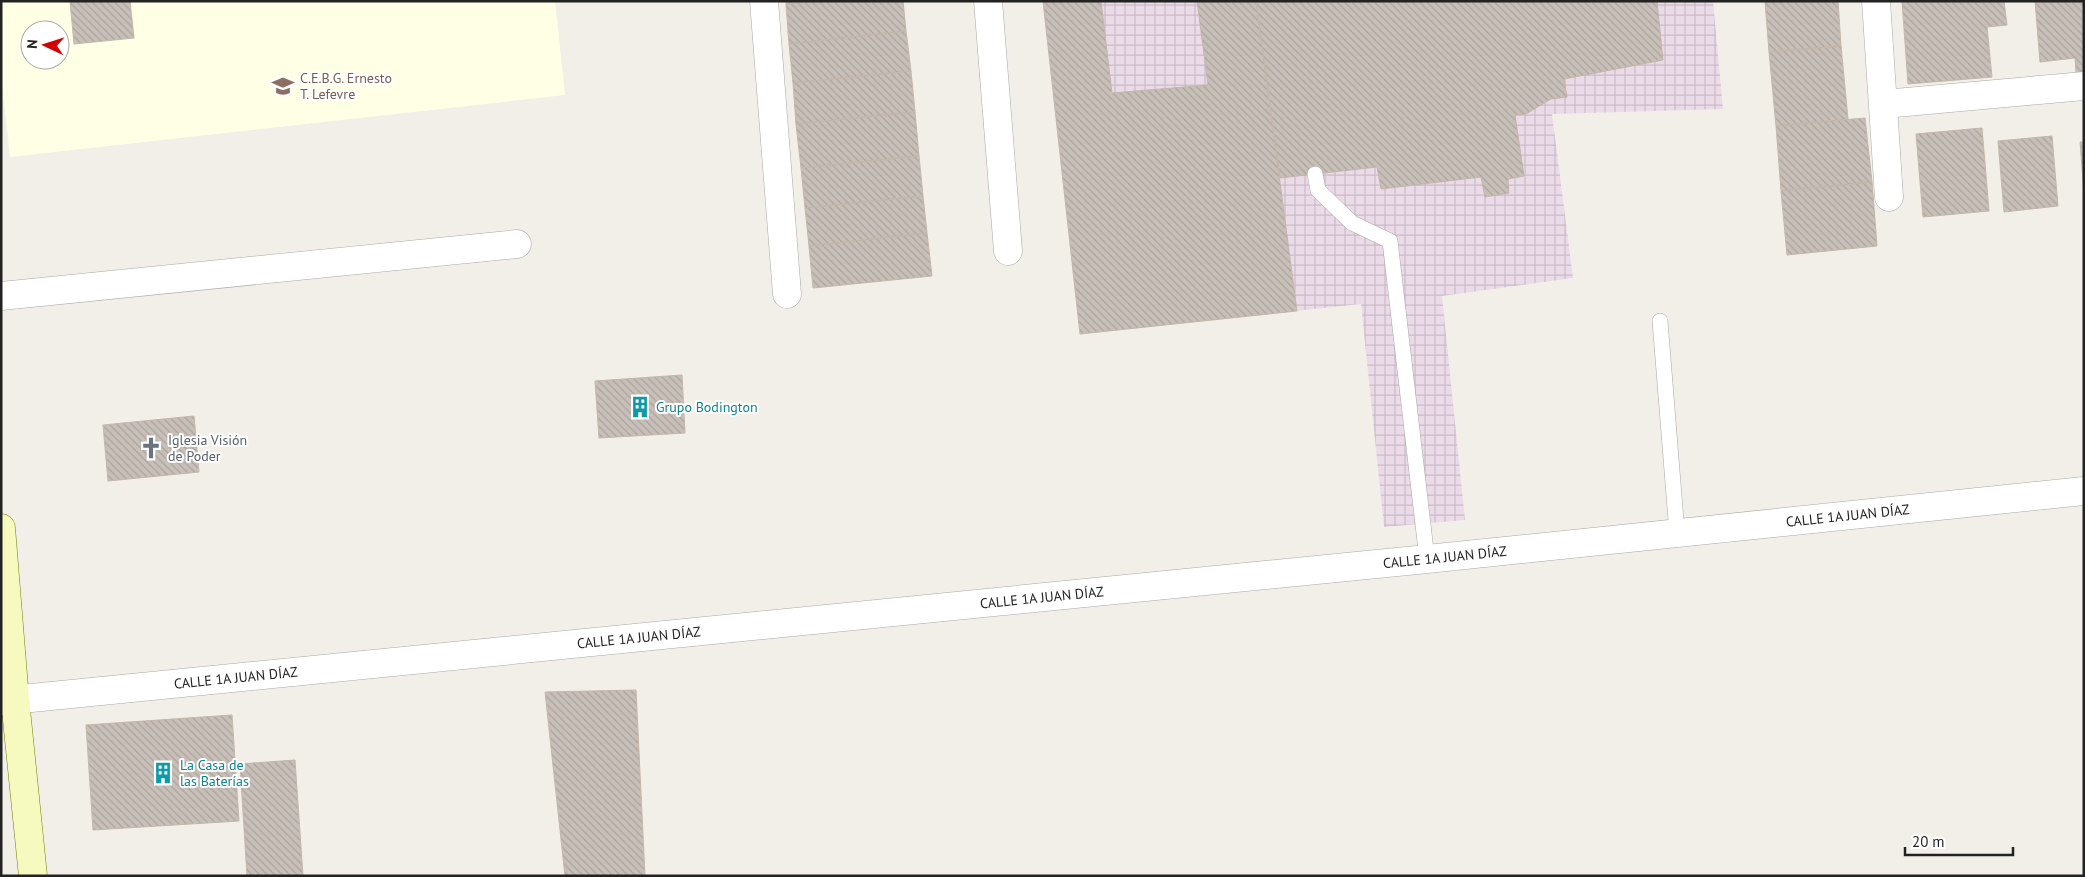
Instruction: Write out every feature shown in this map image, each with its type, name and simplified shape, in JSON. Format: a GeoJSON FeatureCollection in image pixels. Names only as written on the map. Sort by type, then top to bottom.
{"type":"FeatureCollection","features":[{"type":"Feature","properties":{"kind":"main road"},"geometry":{"type":"LineString","coordinates":[[1,528],[8,701],[33,876]]}},
{"type":"Feature","properties":{"kind":"street"},"geometry":{"type":"LineString","coordinates":[[764,1],[787,294]]}},
{"type":"Feature","properties":{"kind":"street"},"geometry":{"type":"LineString","coordinates":[[988,1],[1008,251]]}},
{"type":"Feature","properties":{"kind":"street"},"geometry":{"type":"LineString","coordinates":[[1876,1],[1889,197]]}},
{"type":"Feature","properties":{"kind":"street"},"geometry":{"type":"LineString","coordinates":[[1884,104],[2084,86]]}},
{"type":"Feature","properties":{"kind":"street"},"geometry":{"type":"LineString","coordinates":[[1,296],[517,244]]}},
{"type":"Feature","properties":{"kind":"street","name":"CALLE 1A JUAN DÍAZ"},"geometry":{"type":"LineString","coordinates":[[8,701],[2084,491]]}},
{"type":"Feature","properties":{"kind":"lane"},"geometry":{"type":"LineString","coordinates":[[1315,174],[1318,190],[1352,223],[1390,241],[1426,559]]}},
{"type":"Feature","properties":{"kind":"lane"},"geometry":{"type":"LineString","coordinates":[[1660,321],[1677,533]]}},
{"type":"Feature","properties":{"kind":"shaded area","name":"C.E.B.G. Ernesto T. Lefevre"},"geometry":{"type":"Polygon","coordinates":[[[1,1],[555,1],[565,95],[10,157],[1,76],[1,1]]]}},
{"type":"Feature","properties":{"kind":"shaded area"},"geometry":{"type":"Polygon","coordinates":[[[1043,1],[1713,1],[1723,109],[1552,114],[1573,278],[1442,296],[1465,520],[1384,527],[1361,304],[1080,334],[1043,1]]]}},
{"type":"Feature","properties":{"kind":"building"},"geometry":{"type":"Polygon","coordinates":[[[70,1],[130,1],[134,38],[74,44],[70,1]]]}},
{"type":"Feature","properties":{"kind":"building"},"geometry":{"type":"Polygon","coordinates":[[[786,1],[816,1],[786,4],[786,1]]]}},
{"type":"Feature","properties":{"kind":"building"},"geometry":{"type":"Polygon","coordinates":[[[816,1],[903,1],[906,31],[789,44],[786,4],[816,1]]]}},
{"type":"Feature","properties":{"kind":"building"},"geometry":{"type":"Polygon","coordinates":[[[1043,1],[1101,1],[1112,93],[1208,85],[1197,1],[1256,1],[1297,311],[1080,334],[1043,1]]]}},
{"type":"Feature","properties":{"kind":"building"},"geometry":{"type":"Polygon","coordinates":[[[1256,1],[1657,1],[1663,60],[1564,79],[1567,97],[1551,99],[1526,114],[1515,115],[1524,176],[1508,179],[1509,193],[1485,197],[1481,177],[1381,189],[1377,167],[1280,178],[1256,1]]]}},
{"type":"Feature","properties":{"kind":"building"},"geometry":{"type":"Polygon","coordinates":[[[1765,1],[1838,1],[1841,46],[1769,52],[1765,1]]]}},
{"type":"Feature","properties":{"kind":"building"},"geometry":{"type":"Polygon","coordinates":[[[1902,1],[2004,1],[2007,25],[1987,27],[1992,77],[1908,84],[1902,1]]]}},
{"type":"Feature","properties":{"kind":"building"},"geometry":{"type":"Polygon","coordinates":[[[2035,1],[2084,1],[2084,71],[2076,72],[2075,58],[2040,62],[2035,1]]]}},
{"type":"Feature","properties":{"kind":"building"},"geometry":{"type":"Polygon","coordinates":[[[906,31],[911,71],[793,83],[789,44],[906,31]]]}},
{"type":"Feature","properties":{"kind":"building"},"geometry":{"type":"Polygon","coordinates":[[[1841,46],[1848,119],[1776,126],[1769,52],[1841,46]]]}},
{"type":"Feature","properties":{"kind":"building"},"geometry":{"type":"Polygon","coordinates":[[[911,71],[915,112],[796,124],[793,83],[911,71]]]}},
{"type":"Feature","properties":{"kind":"building"},"geometry":{"type":"Polygon","coordinates":[[[915,112],[919,156],[801,168],[796,124],[915,112]]]}},
{"type":"Feature","properties":{"kind":"building"},"geometry":{"type":"Polygon","coordinates":[[[1865,118],[1872,182],[1781,191],[1776,126],[1865,118]]]}},
{"type":"Feature","properties":{"kind":"building"},"geometry":{"type":"Polygon","coordinates":[[[1982,128],[1989,211],[1923,217],[1916,134],[1982,128]]]}},
{"type":"Feature","properties":{"kind":"building"},"geometry":{"type":"Polygon","coordinates":[[[2052,136],[2058,206],[2004,212],[1998,141],[2052,136]]]}},
{"type":"Feature","properties":{"kind":"building"},"geometry":{"type":"Polygon","coordinates":[[[2080,142],[2084,142],[2084,194],[2080,142]]]}},
{"type":"Feature","properties":{"kind":"building"},"geometry":{"type":"Polygon","coordinates":[[[919,156],[923,196],[805,208],[801,168],[919,156]]]}},
{"type":"Feature","properties":{"kind":"building"},"geometry":{"type":"Polygon","coordinates":[[[1872,182],[1877,246],[1787,255],[1781,191],[1872,182]]]}},
{"type":"Feature","properties":{"kind":"building"},"geometry":{"type":"Polygon","coordinates":[[[923,196],[927,233],[809,246],[805,208],[923,196]]]}},
{"type":"Feature","properties":{"kind":"building"},"geometry":{"type":"Polygon","coordinates":[[[927,233],[932,276],[813,288],[809,246],[927,233]]]}},
{"type":"Feature","properties":{"kind":"building","name":"Grupo Bodington"},"geometry":{"type":"Polygon","coordinates":[[[682,375],[685,433],[599,438],[595,381],[682,375]]]}},
{"type":"Feature","properties":{"kind":"building","name":"Iglesia Visión de Poder"},"geometry":{"type":"Polygon","coordinates":[[[194,416],[199,472],[108,481],[103,425],[194,416]]]}},
{"type":"Feature","properties":{"kind":"building"},"geometry":{"type":"Polygon","coordinates":[[[636,690],[645,876],[565,876],[545,692],[636,690]]]}},
{"type":"Feature","properties":{"kind":"building","name":"La Casa de las Baterías"},"geometry":{"type":"Polygon","coordinates":[[[232,715],[239,821],[93,830],[86,725],[232,715]]]}},
{"type":"Feature","properties":{"kind":"building"},"geometry":{"type":"Polygon","coordinates":[[[295,760],[303,876],[247,876],[240,764],[295,760]]]}},
{"type":"Feature","properties":{"kind":"place","name":"C.E.B.G. Ernesto T. Lefevre"},"geometry":{"type":"Point","coordinates":[283,86]}},
{"type":"Feature","properties":{"kind":"place","name":"Grupo Bodington"},"geometry":{"type":"Point","coordinates":[640,407]}},
{"type":"Feature","properties":{"kind":"place","name":"Iglesia Visión de Poder"},"geometry":{"type":"Point","coordinates":[151,448]}},
{"type":"Feature","properties":{"kind":"place","name":"La Casa de las Baterías"},"geometry":{"type":"Point","coordinates":[163,773]}}]}
